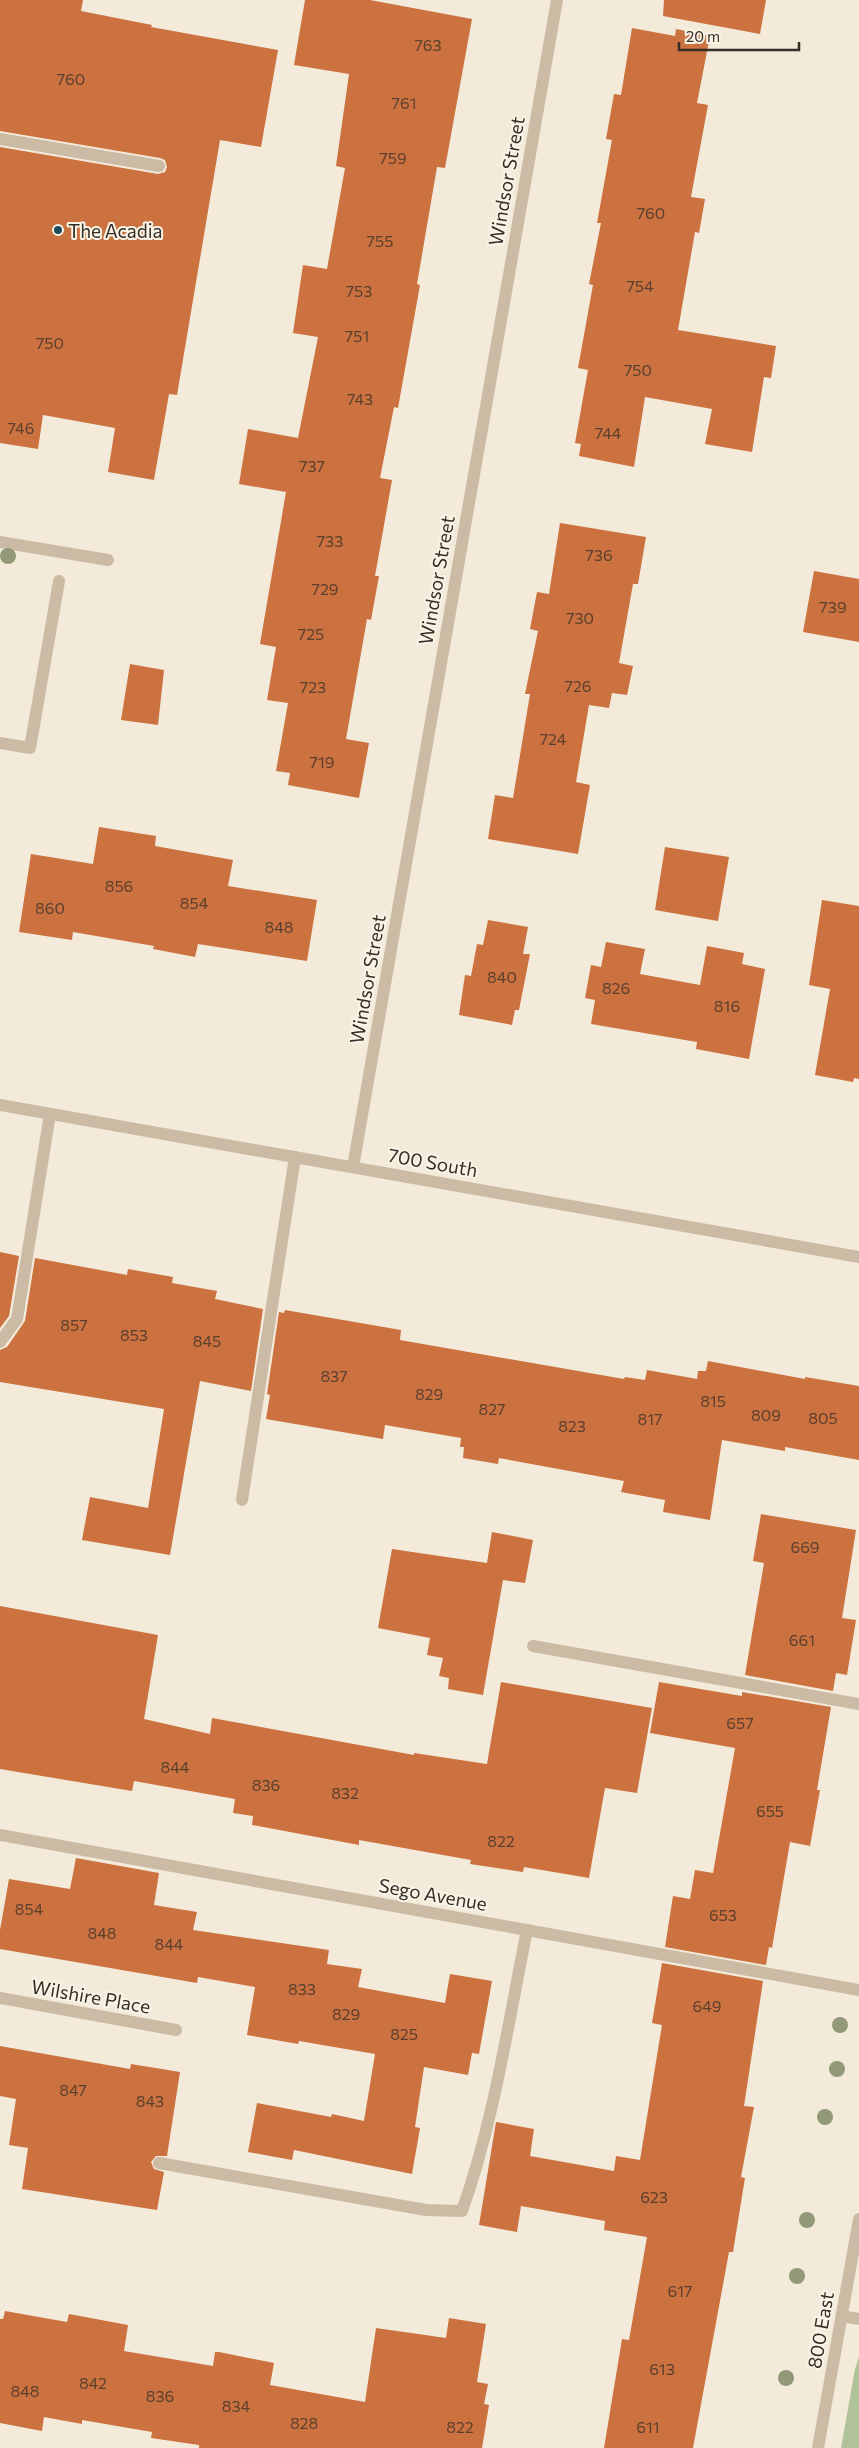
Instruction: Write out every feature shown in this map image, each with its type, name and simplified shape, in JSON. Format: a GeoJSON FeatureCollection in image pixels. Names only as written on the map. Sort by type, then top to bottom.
{"type":"FeatureCollection","features":[{"type":"Feature","properties":{"kind":"street","name":"Windsor Street"},"geometry":{"type":"LineString","coordinates":[[353,1167],[557,0]]}},
{"type":"Feature","properties":{"kind":"street"},"geometry":{"type":"LineString","coordinates":[[0,139],[159,166]]}},
{"type":"Feature","properties":{"kind":"street"},"geometry":{"type":"LineString","coordinates":[[0,542],[108,560]]}},
{"type":"Feature","properties":{"kind":"street"},"geometry":{"type":"LineString","coordinates":[[0,743],[30,748],[60,581]]}},
{"type":"Feature","properties":{"kind":"street","name":"700 South"},"geometry":{"type":"LineString","coordinates":[[0,1105],[859,1257]]}},
{"type":"Feature","properties":{"kind":"street"},"geometry":{"type":"LineString","coordinates":[[0,1342],[17,1320],[50,1114]]}},
{"type":"Feature","properties":{"kind":"street"},"geometry":{"type":"LineString","coordinates":[[242,1500],[295,1157]]}},
{"type":"Feature","properties":{"kind":"street"},"geometry":{"type":"LineString","coordinates":[[534,1646],[859,1704]]}},
{"type":"Feature","properties":{"kind":"street","name":"Sego Avenue"},"geometry":{"type":"LineString","coordinates":[[0,1835],[859,1990]]}},
{"type":"Feature","properties":{"kind":"street"},"geometry":{"type":"LineString","coordinates":[[159,2163],[426,2210],[462,2211],[474,2177],[493,2095],[527,1930]]}},
{"type":"Feature","properties":{"kind":"street","name":"Wilshire Place"},"geometry":{"type":"LineString","coordinates":[[0,1998],[176,2030]]}},
{"type":"Feature","properties":{"kind":"street","name":"800 East"},"geometry":{"type":"LineString","coordinates":[[818,2448],[859,2219]]}},
{"type":"Feature","properties":{"kind":"street"},"geometry":{"type":"LineString","coordinates":[[842,2316],[859,2319]]}},
{"type":"Feature","properties":{"kind":"green space"},"geometry":{"type":"Polygon","coordinates":[[[859,2357],[859,2448],[841,2448],[855,2369],[859,2357]]]}},
{"type":"Feature","properties":{"kind":"building"},"geometry":{"type":"Polygon","coordinates":[[[0,0],[83,0],[81,11],[152,25],[151,27],[278,50],[261,147],[220,140],[177,395],[169,394],[154,480],[108,472],[115,428],[43,415],[38,449],[0,443],[0,147],[158,174],[165,172],[167,167],[165,160],[160,158],[0,131],[0,0]]]}},
{"type":"Feature","properties":{"kind":"building"},"geometry":{"type":"Polygon","coordinates":[[[305,0],[370,0],[472,19],[445,168],[437,167],[417,284],[420,285],[398,408],[394,407],[380,478],[392,480],[375,576],[379,576],[371,620],[367,619],[346,739],[369,743],[359,798],[288,785],[290,773],[276,771],[288,703],[267,700],[276,647],[260,644],[286,492],[239,484],[248,429],[298,438],[318,337],[293,333],[303,265],[327,269],[345,168],[336,166],[349,74],[294,65],[305,0]]]}},
{"type":"Feature","properties":{"kind":"building"},"geometry":{"type":"Polygon","coordinates":[[[664,0],[766,0],[760,34],[663,16],[664,0]]]}},
{"type":"Feature","properties":{"kind":"building"},"geometry":{"type":"Polygon","coordinates":[[[632,28],[675,36],[676,29],[710,36],[697,103],[708,105],[691,197],[705,199],[699,233],[695,232],[678,330],[776,346],[771,378],[764,377],[752,452],[705,444],[712,409],[645,397],[634,467],[579,456],[581,444],[575,443],[588,370],[578,368],[593,285],[589,284],[601,223],[597,223],[612,140],[606,139],[614,94],[621,95],[632,28]]]}},
{"type":"Feature","properties":{"kind":"building"},"geometry":{"type":"Polygon","coordinates":[[[560,523],[646,537],[638,584],[633,584],[619,663],[633,666],[627,695],[612,693],[609,708],[589,705],[576,782],[590,785],[578,854],[488,839],[495,795],[513,798],[530,694],[525,694],[538,631],[530,629],[537,592],[549,594],[560,523]]]}},
{"type":"Feature","properties":{"kind":"building"},"geometry":{"type":"Polygon","coordinates":[[[814,571],[859,579],[859,642],[803,632],[814,571]]]}},
{"type":"Feature","properties":{"kind":"building"},"geometry":{"type":"Polygon","coordinates":[[[130,664],[164,670],[158,725],[121,720],[130,664]]]}},
{"type":"Feature","properties":{"kind":"building"},"geometry":{"type":"Polygon","coordinates":[[[99,827],[156,836],[155,846],[233,860],[228,886],[317,900],[307,961],[198,944],[195,957],[153,949],[154,946],[73,932],[72,940],[19,932],[31,854],[93,864],[99,827]]]}},
{"type":"Feature","properties":{"kind":"building"},"geometry":{"type":"Polygon","coordinates":[[[665,847],[729,857],[718,921],[655,910],[665,847]]]}},
{"type":"Feature","properties":{"kind":"building"},"geometry":{"type":"Polygon","coordinates":[[[822,900],[859,906],[859,1079],[854,1078],[853,1082],[815,1075],[830,989],[809,985],[822,900]]]}},
{"type":"Feature","properties":{"kind":"building"},"geometry":{"type":"Polygon","coordinates":[[[488,920],[528,927],[523,954],[530,954],[519,1010],[515,1010],[512,1025],[459,1015],[465,975],[471,976],[477,944],[483,945],[488,920]]]}},
{"type":"Feature","properties":{"kind":"building"},"geometry":{"type":"Polygon","coordinates":[[[606,942],[645,949],[640,974],[700,985],[707,946],[744,953],[742,964],[765,969],[749,1059],[696,1049],[697,1042],[591,1024],[595,1000],[585,998],[591,965],[601,967],[606,942]]]}},
{"type":"Feature","properties":{"kind":"building"},"geometry":{"type":"Polygon","coordinates":[[[0,1252],[19,1256],[9,1316],[0,1328],[0,1252]]]}},
{"type":"Feature","properties":{"kind":"building"},"geometry":{"type":"Polygon","coordinates":[[[35,1258],[127,1275],[128,1269],[173,1277],[172,1283],[217,1291],[215,1299],[263,1309],[251,1391],[200,1381],[170,1555],[82,1540],[90,1497],[148,1508],[164,1409],[0,1382],[0,1350],[7,1347],[25,1321],[35,1258]]]}},
{"type":"Feature","properties":{"kind":"building"},"geometry":{"type":"Polygon","coordinates":[[[285,1310],[401,1330],[400,1340],[624,1379],[625,1377],[645,1380],[647,1370],[697,1379],[698,1371],[706,1371],[708,1361],[805,1379],[805,1377],[859,1386],[859,1460],[785,1447],[785,1451],[722,1440],[710,1520],[663,1512],[665,1500],[621,1492],[624,1481],[499,1458],[498,1464],[463,1458],[464,1447],[460,1447],[461,1438],[385,1425],[383,1439],[266,1419],[270,1395],[267,1394],[279,1312],[284,1313],[285,1310]]]}},
{"type":"Feature","properties":{"kind":"building"},"geometry":{"type":"Polygon","coordinates":[[[761,1514],[856,1530],[842,1618],[856,1620],[847,1675],[836,1673],[833,1691],[745,1675],[764,1563],[753,1561],[761,1514]]]}},
{"type":"Feature","properties":{"kind":"building"},"geometry":{"type":"Polygon","coordinates":[[[492,1532],[533,1540],[525,1583],[503,1580],[483,1695],[448,1689],[449,1678],[439,1676],[443,1658],[427,1655],[430,1638],[378,1628],[392,1549],[487,1563],[492,1532]]]}},
{"type":"Feature","properties":{"kind":"building"},"geometry":{"type":"Polygon","coordinates":[[[0,1606],[158,1635],[144,1719],[210,1734],[212,1718],[414,1755],[414,1753],[487,1764],[501,1682],[652,1708],[637,1793],[605,1788],[589,1878],[524,1867],[523,1872],[470,1864],[471,1860],[359,1840],[359,1845],[252,1825],[253,1816],[233,1813],[235,1799],[134,1781],[132,1791],[0,1769],[0,1606]]]}},
{"type":"Feature","properties":{"kind":"building"},"geometry":{"type":"Polygon","coordinates":[[[659,1682],[742,1696],[742,1692],[831,1707],[817,1790],[820,1790],[810,1846],[790,1842],[772,1948],[769,1947],[766,1965],[665,1947],[673,1896],[690,1899],[695,1870],[713,1873],[735,1748],[650,1733],[659,1682]]]}},
{"type":"Feature","properties":{"kind":"building"},"geometry":{"type":"Polygon","coordinates":[[[76,1858],[159,1873],[154,1905],[197,1912],[193,1930],[329,1950],[327,1964],[362,1969],[358,1987],[445,2003],[450,1974],[492,1981],[479,2054],[472,2053],[468,2075],[424,2067],[415,2127],[420,2128],[412,2174],[294,2150],[292,2160],[248,2152],[257,2103],[331,2117],[332,2114],[364,2121],[375,2054],[299,2041],[298,2044],[247,2035],[255,1987],[198,1977],[197,1983],[0,1949],[0,1930],[9,1879],[70,1889],[76,1858]]]}},
{"type":"Feature","properties":{"kind":"building"},"geometry":{"type":"Polygon","coordinates":[[[662,1963],[763,1981],[744,2106],[754,2107],[741,2177],[745,2178],[733,2252],[729,2252],[693,2448],[604,2448],[622,2339],[629,2340],[647,2237],[604,2230],[605,2221],[521,2206],[517,2232],[479,2225],[496,2122],[534,2129],[530,2156],[614,2171],[616,2156],[640,2160],[662,2025],[652,2023],[662,1963]]]}},
{"type":"Feature","properties":{"kind":"building"},"geometry":{"type":"Polygon","coordinates":[[[0,2046],[130,2069],[131,2064],[180,2072],[167,2156],[156,2156],[151,2162],[154,2169],[164,2172],[157,2210],[22,2189],[28,2148],[9,2145],[16,2099],[0,2096],[0,2046]]]}},
{"type":"Feature","properties":{"kind":"building"},"geometry":{"type":"Polygon","coordinates":[[[5,2311],[67,2322],[69,2314],[128,2325],[124,2351],[213,2366],[215,2352],[274,2363],[270,2385],[365,2402],[376,2328],[446,2338],[449,2318],[486,2324],[477,2382],[488,2384],[484,2404],[489,2405],[482,2448],[199,2448],[199,2445],[151,2438],[152,2432],[82,2420],[82,2424],[44,2417],[42,2431],[0,2423],[0,2319],[3,2319],[5,2311]]]}},
{"type":"Feature","properties":{"kind":"place","name":"The Acadia"},"geometry":{"type":"Point","coordinates":[58,230]}}]}
